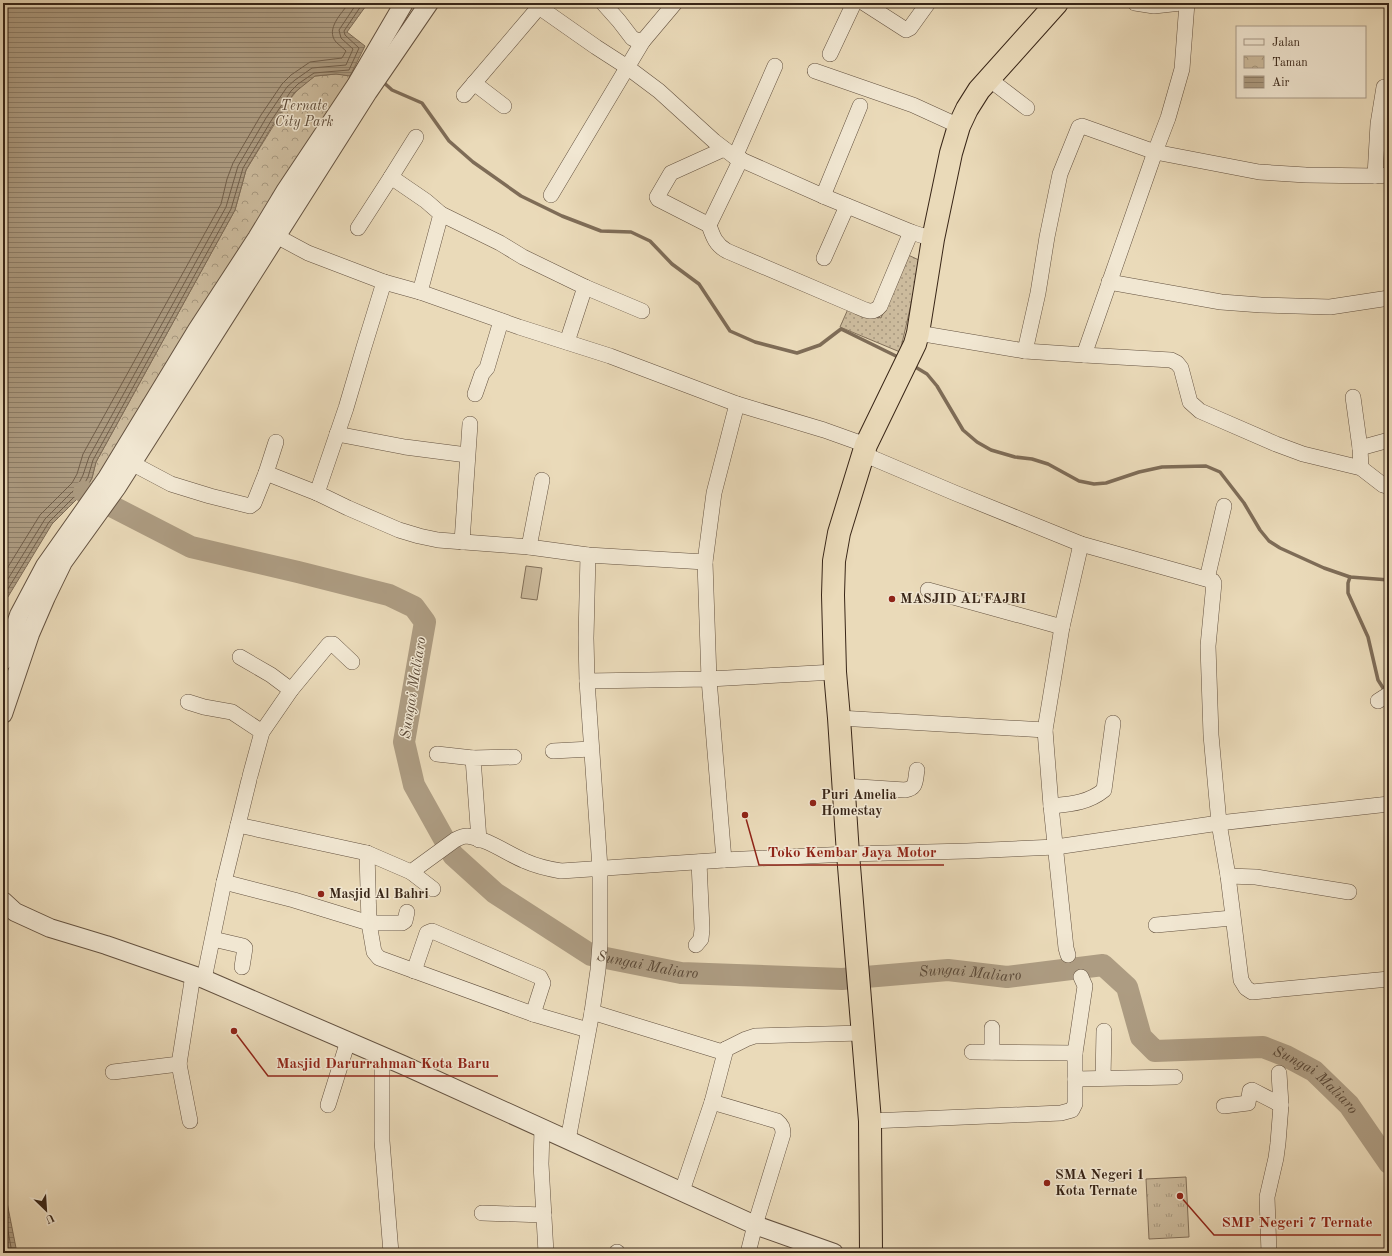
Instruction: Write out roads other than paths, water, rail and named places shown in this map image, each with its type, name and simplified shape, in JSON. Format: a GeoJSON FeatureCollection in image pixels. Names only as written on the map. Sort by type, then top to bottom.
{"type":"FeatureCollection","features":[{"type":"Feature","properties":{"kind":"highway"},"geometry":{"type":"LineString","coordinates":[[871,1253],[870,1121],[859,1002],[840,718],[835,672],[833,595],[834,562],[839,533],[864,449],[916,338],[933,239],[951,153],[959,126],[967,109],[979,90],[1057,3]]}},
{"type":"Feature","properties":{"kind":"street"},"geometry":{"type":"LineString","coordinates":[[380,60],[404,3]]}},
{"type":"Feature","properties":{"kind":"street"},"geometry":{"type":"LineString","coordinates":[[3,661],[28,617],[46,597],[81,526],[112,483],[380,60],[429,3]]}},
{"type":"Feature","properties":{"kind":"street"},"geometry":{"type":"LineString","coordinates":[[603,3],[619,20],[632,38],[643,41]]}},
{"type":"Feature","properties":{"kind":"street"},"geometry":{"type":"LineString","coordinates":[[551,194],[643,41],[675,3]]}},
{"type":"Feature","properties":{"kind":"street"},"geometry":{"type":"LineString","coordinates":[[830,54],[854,3]]}},
{"type":"Feature","properties":{"kind":"street"},"geometry":{"type":"LineString","coordinates":[[864,3],[906,30],[910,28],[928,3]]}},
{"type":"Feature","properties":{"kind":"street"},"geometry":{"type":"LineString","coordinates":[[1135,3],[1154,6],[1181,3]]}},
{"type":"Feature","properties":{"kind":"street"},"geometry":{"type":"LineString","coordinates":[[1084,356],[1168,118],[1182,68],[1187,3]]}},
{"type":"Feature","properties":{"kind":"street"},"geometry":{"type":"LineString","coordinates":[[464,95],[536,5],[627,67],[659,91],[733,155],[823,196],[933,239]]}},
{"type":"Feature","properties":{"kind":"street"},"geometry":{"type":"LineString","coordinates":[[775,66],[733,155],[709,225],[715,241],[720,247],[727,251],[856,306],[874,311],[880,306],[912,232]]}},
{"type":"Feature","properties":{"kind":"street"},"geometry":{"type":"LineString","coordinates":[[815,71],[913,105],[959,126]]}},
{"type":"Feature","properties":{"kind":"street"},"geometry":{"type":"LineString","coordinates":[[989,79],[1027,108]]}},
{"type":"Feature","properties":{"kind":"street"},"geometry":{"type":"LineString","coordinates":[[474,83],[504,106]]}},
{"type":"Feature","properties":{"kind":"street"},"geometry":{"type":"LineString","coordinates":[[1025,351],[1038,293],[1047,237],[1060,174],[1079,127],[1082,126],[1155,152],[1259,172],[1306,175],[1382,176],[1378,124],[1384,87]]}},
{"type":"Feature","properties":{"kind":"street"},"geometry":{"type":"LineString","coordinates":[[823,196],[860,106]]}},
{"type":"Feature","properties":{"kind":"street"},"geometry":{"type":"LineString","coordinates":[[358,228],[416,137]]}},
{"type":"Feature","properties":{"kind":"street"},"geometry":{"type":"LineString","coordinates":[[709,225],[661,202],[657,197],[671,172],[733,155]]}},
{"type":"Feature","properties":{"kind":"street"},"geometry":{"type":"LineString","coordinates":[[391,177],[442,214],[500,243],[523,257],[585,287],[642,311]]}},
{"type":"Feature","properties":{"kind":"street"},"geometry":{"type":"LineString","coordinates":[[824,258],[847,206]]}},
{"type":"Feature","properties":{"kind":"street"},"geometry":{"type":"LineString","coordinates":[[420,292],[442,214]]}},
{"type":"Feature","properties":{"kind":"street"},"geometry":{"type":"LineString","coordinates":[[270,232],[308,253],[384,282],[420,292],[501,321],[610,356],[737,404],[824,430],[977,502],[1081,544],[1213,581],[1208,646],[1211,735],[1219,823],[1228,876],[1232,918],[1241,980],[1246,988],[1252,992],[1389,979]]}},
{"type":"Feature","properties":{"kind":"street"},"geometry":{"type":"LineString","coordinates":[[317,493],[337,434],[384,282]]}},
{"type":"Feature","properties":{"kind":"street"},"geometry":{"type":"LineString","coordinates":[[1109,282],[1221,302],[1261,305],[1330,307],[1389,298]]}},
{"type":"Feature","properties":{"kind":"street"},"geometry":{"type":"LineString","coordinates":[[567,342],[585,287]]}},
{"type":"Feature","properties":{"kind":"street"},"geometry":{"type":"LineString","coordinates":[[475,394],[482,374],[487,368],[501,321]]}},
{"type":"Feature","properties":{"kind":"street"},"geometry":{"type":"LineString","coordinates":[[916,338],[1025,351],[1084,356],[1171,360],[1177,363],[1181,368],[1190,402],[1200,411],[1276,444],[1304,454],[1361,468],[1382,485],[1389,487]]}},
{"type":"Feature","properties":{"kind":"street"},"geometry":{"type":"LineString","coordinates":[[1353,397],[1360,448],[1361,468]]}},
{"type":"Feature","properties":{"kind":"street"},"geometry":{"type":"LineString","coordinates":[[724,860],[709,679],[705,562],[714,493],[737,404]]}},
{"type":"Feature","properties":{"kind":"street"},"geometry":{"type":"LineString","coordinates":[[462,542],[470,424]]}},
{"type":"Feature","properties":{"kind":"street"},"geometry":{"type":"LineString","coordinates":[[337,434],[405,447],[467,455]]}},
{"type":"Feature","properties":{"kind":"street"},"geometry":{"type":"LineString","coordinates":[[1360,448],[1389,440]]}},
{"type":"Feature","properties":{"kind":"street"},"geometry":{"type":"LineString","coordinates":[[126,460],[171,484],[250,506],[254,503],[276,442]]}},
{"type":"Feature","properties":{"kind":"street"},"geometry":{"type":"LineString","coordinates":[[266,473],[317,493],[399,530],[419,536],[588,555],[705,562]]}},
{"type":"Feature","properties":{"kind":"street"},"geometry":{"type":"LineString","coordinates":[[529,548],[542,480]]}},
{"type":"Feature","properties":{"kind":"street"},"geometry":{"type":"LineString","coordinates":[[1207,579],[1224,506]]}},
{"type":"Feature","properties":{"kind":"street"},"geometry":{"type":"LineString","coordinates":[[1068,955],[1051,806],[1045,730],[1062,627],[1081,544]]}},
{"type":"Feature","properties":{"kind":"street"},"geometry":{"type":"LineString","coordinates":[[568,1140],[592,1012],[600,943],[600,868],[587,681],[588,555]]}},
{"type":"Feature","properties":{"kind":"street"},"geometry":{"type":"LineString","coordinates":[[928,590],[1062,627]]}},
{"type":"Feature","properties":{"kind":"street"},"geometry":{"type":"LineString","coordinates":[[3,714],[28,617]]}},
{"type":"Feature","properties":{"kind":"street"},"geometry":{"type":"LineString","coordinates":[[190,1121],[179,1064],[198,977],[213,939],[224,882],[262,732],[291,690],[329,644],[334,644],[352,662]]}},
{"type":"Feature","properties":{"kind":"street"},"geometry":{"type":"LineString","coordinates":[[240,657],[271,675],[291,690]]}},
{"type":"Feature","properties":{"kind":"street"},"geometry":{"type":"LineString","coordinates":[[587,681],[709,679],[835,672]]}},
{"type":"Feature","properties":{"kind":"street"},"geometry":{"type":"LineString","coordinates":[[188,702],[204,707],[232,712],[262,732]]}},
{"type":"Feature","properties":{"kind":"street"},"geometry":{"type":"LineString","coordinates":[[840,718],[1045,730]]}},
{"type":"Feature","properties":{"kind":"street"},"geometry":{"type":"LineString","coordinates":[[1051,806],[1080,803],[1104,790],[1113,723]]}},
{"type":"Feature","properties":{"kind":"street"},"geometry":{"type":"LineString","coordinates":[[553,751],[591,749]]}},
{"type":"Feature","properties":{"kind":"street"},"geometry":{"type":"LineString","coordinates":[[437,754],[473,758],[514,757]]}},
{"type":"Feature","properties":{"kind":"street"},"geometry":{"type":"LineString","coordinates":[[473,758],[479,840]]}},
{"type":"Feature","properties":{"kind":"street"},"geometry":{"type":"LineString","coordinates":[[844,786],[905,790],[911,789],[914,786],[917,770]]}},
{"type":"Feature","properties":{"kind":"street"},"geometry":{"type":"LineString","coordinates":[[411,872],[461,836],[466,836],[495,846],[526,862],[550,870],[561,871],[724,860],[1056,847],[1219,823],[1389,804]]}},
{"type":"Feature","properties":{"kind":"street"},"geometry":{"type":"LineString","coordinates":[[238,825],[367,853],[411,872],[433,889]]}},
{"type":"Feature","properties":{"kind":"street"},"geometry":{"type":"LineString","coordinates":[[367,853],[369,923],[376,956],[533,1014],[588,1030]]}},
{"type":"Feature","properties":{"kind":"street"},"geometry":{"type":"LineString","coordinates":[[696,945],[701,939],[702,929],[699,862]]}},
{"type":"Feature","properties":{"kind":"street"},"geometry":{"type":"LineString","coordinates":[[1228,876],[1256,877],[1349,892]]}},
{"type":"Feature","properties":{"kind":"street"},"geometry":{"type":"LineString","coordinates":[[224,882],[294,900],[369,923],[402,923],[405,921],[407,912]]}},
{"type":"Feature","properties":{"kind":"street"},"geometry":{"type":"LineString","coordinates":[[3,901],[15,912],[50,928],[106,945],[198,977],[382,1056],[755,1225],[834,1253]]}},
{"type":"Feature","properties":{"kind":"street"},"geometry":{"type":"LineString","coordinates":[[1156,924],[1232,918]]}},
{"type":"Feature","properties":{"kind":"street"},"geometry":{"type":"LineString","coordinates":[[414,970],[427,933],[432,931],[540,977],[543,983],[533,1014]]}},
{"type":"Feature","properties":{"kind":"street"},"geometry":{"type":"LineString","coordinates":[[213,939],[243,946],[245,948],[242,967]]}},
{"type":"Feature","properties":{"kind":"street"},"geometry":{"type":"LineString","coordinates":[[870,1121],[1061,1113],[1072,1110],[1075,1104],[1075,1053],[1085,986],[1081,977]]}},
{"type":"Feature","properties":{"kind":"street"},"geometry":{"type":"LineString","coordinates":[[592,1012],[715,1051],[722,1051],[755,1036],[862,1033]]}},
{"type":"Feature","properties":{"kind":"street"},"geometry":{"type":"LineString","coordinates":[[992,1028],[992,1052]]}},
{"type":"Feature","properties":{"kind":"street"},"geometry":{"type":"LineString","coordinates":[[1103,1078],[1104,1031]]}},
{"type":"Feature","properties":{"kind":"street"},"geometry":{"type":"LineString","coordinates":[[328,1105],[348,1041]]}},
{"type":"Feature","properties":{"kind":"street"},"geometry":{"type":"LineString","coordinates":[[682,1191],[712,1102],[726,1049]]}},
{"type":"Feature","properties":{"kind":"street"},"geometry":{"type":"LineString","coordinates":[[972,1052],[1075,1053]]}},
{"type":"Feature","properties":{"kind":"street"},"geometry":{"type":"LineString","coordinates":[[382,1056],[382,1141],[391,1253]]}},
{"type":"Feature","properties":{"kind":"street"},"geometry":{"type":"LineString","coordinates":[[113,1072],[179,1064]]}},
{"type":"Feature","properties":{"kind":"street"},"geometry":{"type":"LineString","coordinates":[[1269,1253],[1267,1196],[1276,1158],[1281,1105],[1279,1073]]}},
{"type":"Feature","properties":{"kind":"street"},"geometry":{"type":"LineString","coordinates":[[1075,1079],[1175,1077]]}},
{"type":"Feature","properties":{"kind":"street"},"geometry":{"type":"LineString","coordinates":[[1224,1106],[1248,1103],[1250,1091],[1252,1090],[1281,1105]]}},
{"type":"Feature","properties":{"kind":"street"},"geometry":{"type":"LineString","coordinates":[[712,1102],[777,1121],[782,1126],[783,1134],[748,1253]]}},
{"type":"Feature","properties":{"kind":"street"},"geometry":{"type":"LineString","coordinates":[[542,1129],[541,1164],[546,1253]]}},
{"type":"Feature","properties":{"kind":"street"},"geometry":{"type":"LineString","coordinates":[[482,1213],[544,1215]]}},
{"type":"Feature","properties":{"kind":"water"},"geometry":{"type":"Polygon","coordinates":[[[3,3],[368,3],[347,32],[365,46],[350,76],[336,74],[315,76],[294,93],[274,123],[246,170],[235,210],[96,462],[92,478],[84,492],[52,524],[3,605],[3,3]]]}},
{"type":"Feature","properties":{"kind":"water"},"geometry":{"type":"Polygon","coordinates":[[[3,1182],[17,1253],[3,1253],[3,1182]]]}},
{"type":"Feature","properties":{"kind":"waterway"},"geometry":{"type":"LineString","coordinates":[[382,81],[392,90],[422,103],[449,141],[473,162],[521,196],[562,216],[601,231],[631,232],[650,241],[672,264],[699,284],[730,331],[755,342],[797,353],[820,345],[841,329],[900,358]]}},
{"type":"Feature","properties":{"kind":"waterway"},"geometry":{"type":"LineString","coordinates":[[912,365],[927,374],[937,386],[963,430],[977,442],[991,450],[1048,464],[1079,481],[1094,484],[1106,483],[1139,472],[1162,467],[1206,466],[1220,472],[1244,503],[1260,530],[1269,541],[1280,548],[1324,568],[1350,577],[1389,580]]}},
{"type":"Feature","properties":{"kind":"waterway","name":"Sungai Maliaro"},"geometry":{"type":"LineString","coordinates":[[84,492],[191,547],[389,595],[414,607],[425,622],[404,742],[414,785],[453,855],[495,893],[591,955],[681,973],[842,979],[948,970],[1007,977],[1103,965],[1127,987],[1141,1037],[1155,1051],[1263,1047],[1286,1056],[1314,1071],[1349,1105],[1389,1163]]}},
{"type":"Feature","properties":{"kind":"waterway"},"geometry":{"type":"LineString","coordinates":[[1350,577],[1348,583],[1348,593],[1368,637],[1378,680],[1385,691]]}},
{"type":"Feature","properties":{"kind":"place","name":"MASJID AL'FAJRI"},"geometry":{"type":"Point","coordinates":[892,599]}},
{"type":"Feature","properties":{"kind":"place","name":"Puri Amelia Homestay"},"geometry":{"type":"Point","coordinates":[813,803]}},
{"type":"Feature","properties":{"kind":"place","name":"Toko Kembar Jaya Motor"},"geometry":{"type":"Point","coordinates":[745,815]}},
{"type":"Feature","properties":{"kind":"place","name":"Masjid Al Bahri"},"geometry":{"type":"Point","coordinates":[321,894]}},
{"type":"Feature","properties":{"kind":"place","name":"Masjid Darurrahman Kota Baru"},"geometry":{"type":"Point","coordinates":[234,1031]}},
{"type":"Feature","properties":{"kind":"place","name":"SMA Negeri 1 Kota Ternate"},"geometry":{"type":"Point","coordinates":[1047,1183]}},
{"type":"Feature","properties":{"kind":"place","name":"SMP Negeri 7 Ternate"},"geometry":{"type":"Point","coordinates":[1180,1196]}},
{"type":"Feature","properties":{"kind":"park label","name":"Ternate City Park"},"geometry":{"type":"Point","coordinates":[304,114]}}]}
